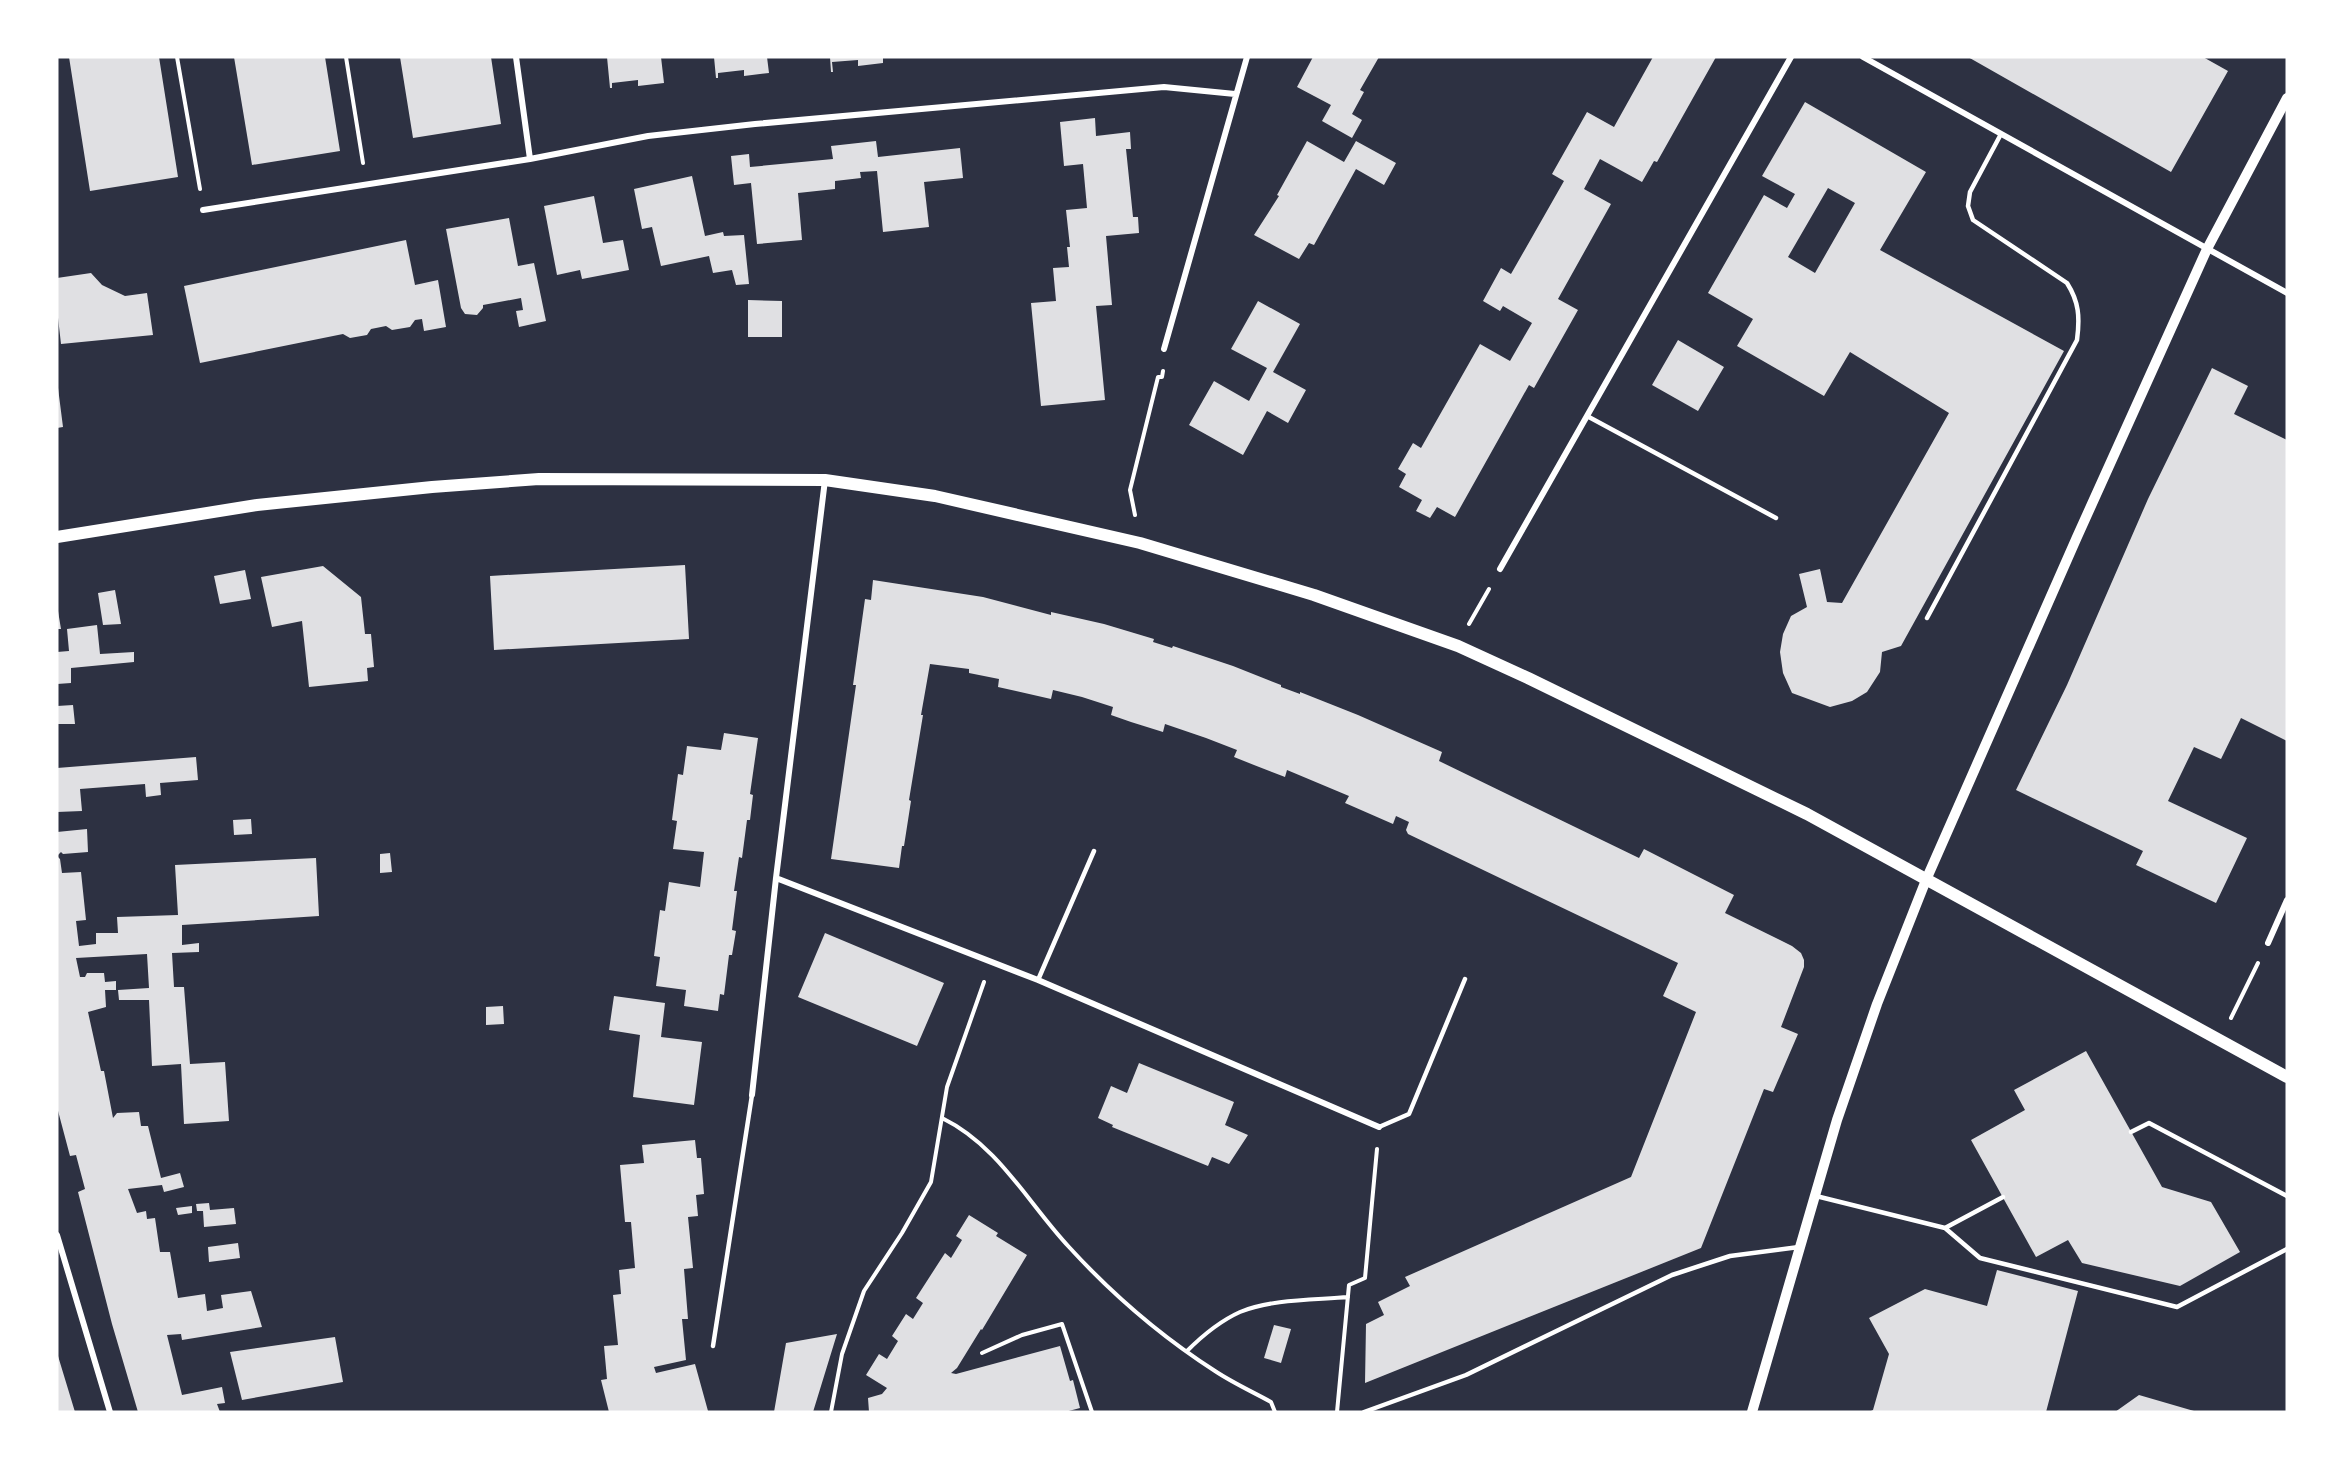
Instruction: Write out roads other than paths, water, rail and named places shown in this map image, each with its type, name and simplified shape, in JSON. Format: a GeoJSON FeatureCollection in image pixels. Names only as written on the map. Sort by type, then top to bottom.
{"type":"FeatureCollection","features":[{"type":"Feature","properties":{"kind":"main road"},"geometry":{"type":"LineString","coordinates":[[57,537],[257,505],[444,486],[539,479],[825,480],[936,496],[1140,543],[1314,595],[1458,646],[1642,732],[1786,804],[2287,1077]]}},
{"type":"Feature","properties":{"kind":"street"},"geometry":{"type":"LineString","coordinates":[[516,57],[530,159]]}},
{"type":"Feature","properties":{"kind":"street"},"geometry":{"type":"LineString","coordinates":[[1164,349],[1247,57]]}},
{"type":"Feature","properties":{"kind":"street"},"geometry":{"type":"LineString","coordinates":[[1500,569],[1791,57]]}},
{"type":"Feature","properties":{"kind":"street"},"geometry":{"type":"LineString","coordinates":[[1863,57],[2287,292]]}},
{"type":"Feature","properties":{"kind":"street"},"geometry":{"type":"LineString","coordinates":[[203,210],[530,159],[648,136],[755,124],[1164,87],[1235,94]]}},
{"type":"Feature","properties":{"kind":"street"},"geometry":{"type":"LineString","coordinates":[[1752,1412],[1814,1196],[1877,1004],[1926,880],[2207,249],[2287,98]]}},
{"type":"Feature","properties":{"kind":"street"},"geometry":{"type":"LineString","coordinates":[[752,1095],[825,480]]}},
{"type":"Feature","properties":{"kind":"street"},"geometry":{"type":"LineString","coordinates":[[776,878],[1038,980],[1378,1127]]}},
{"type":"Feature","properties":{"kind":"street"},"geometry":{"type":"LineString","coordinates":[[2268,943],[2287,900]]}},
{"type":"Feature","properties":{"kind":"street"},"geometry":{"type":"LineString","coordinates":[[57,1235],[110,1412]]}},
{"type":"Feature","properties":{"kind":"lane"},"geometry":{"type":"LineString","coordinates":[[1927,618],[2077,340],[2080,318],[2076,298],[2067,283],[1973,220],[1968,206],[1970,192],[2001,134]]}},
{"type":"Feature","properties":{"kind":"lane"},"geometry":{"type":"LineString","coordinates":[[1587,416],[1776,518]]}},
{"type":"Feature","properties":{"kind":"lane"},"geometry":{"type":"LineString","coordinates":[[1038,980],[1094,850]]}},
{"type":"Feature","properties":{"kind":"lane"},"geometry":{"type":"LineString","coordinates":[[1378,1127],[1409,1114],[1465,979]]}},
{"type":"Feature","properties":{"kind":"lane"},"geometry":{"type":"LineString","coordinates":[[713,1346],[752,1095]]}},
{"type":"Feature","properties":{"kind":"lane"},"geometry":{"type":"LineString","coordinates":[[2131,1132],[2149,1123],[2287,1196]]}},
{"type":"Feature","properties":{"kind":"lane"},"geometry":{"type":"LineString","coordinates":[[1814,1196],[1945,1228],[1980,1258],[2177,1307],[2287,1249]]}},
{"type":"Feature","properties":{"kind":"lane"},"geometry":{"type":"LineString","coordinates":[[1945,1228],[2003,1197]]}},
{"type":"Feature","properties":{"kind":"lane"},"geometry":{"type":"LineString","coordinates":[[1364,1412],[1466,1375],[1672,1275],[1730,1256],[1799,1247]]}}]}
